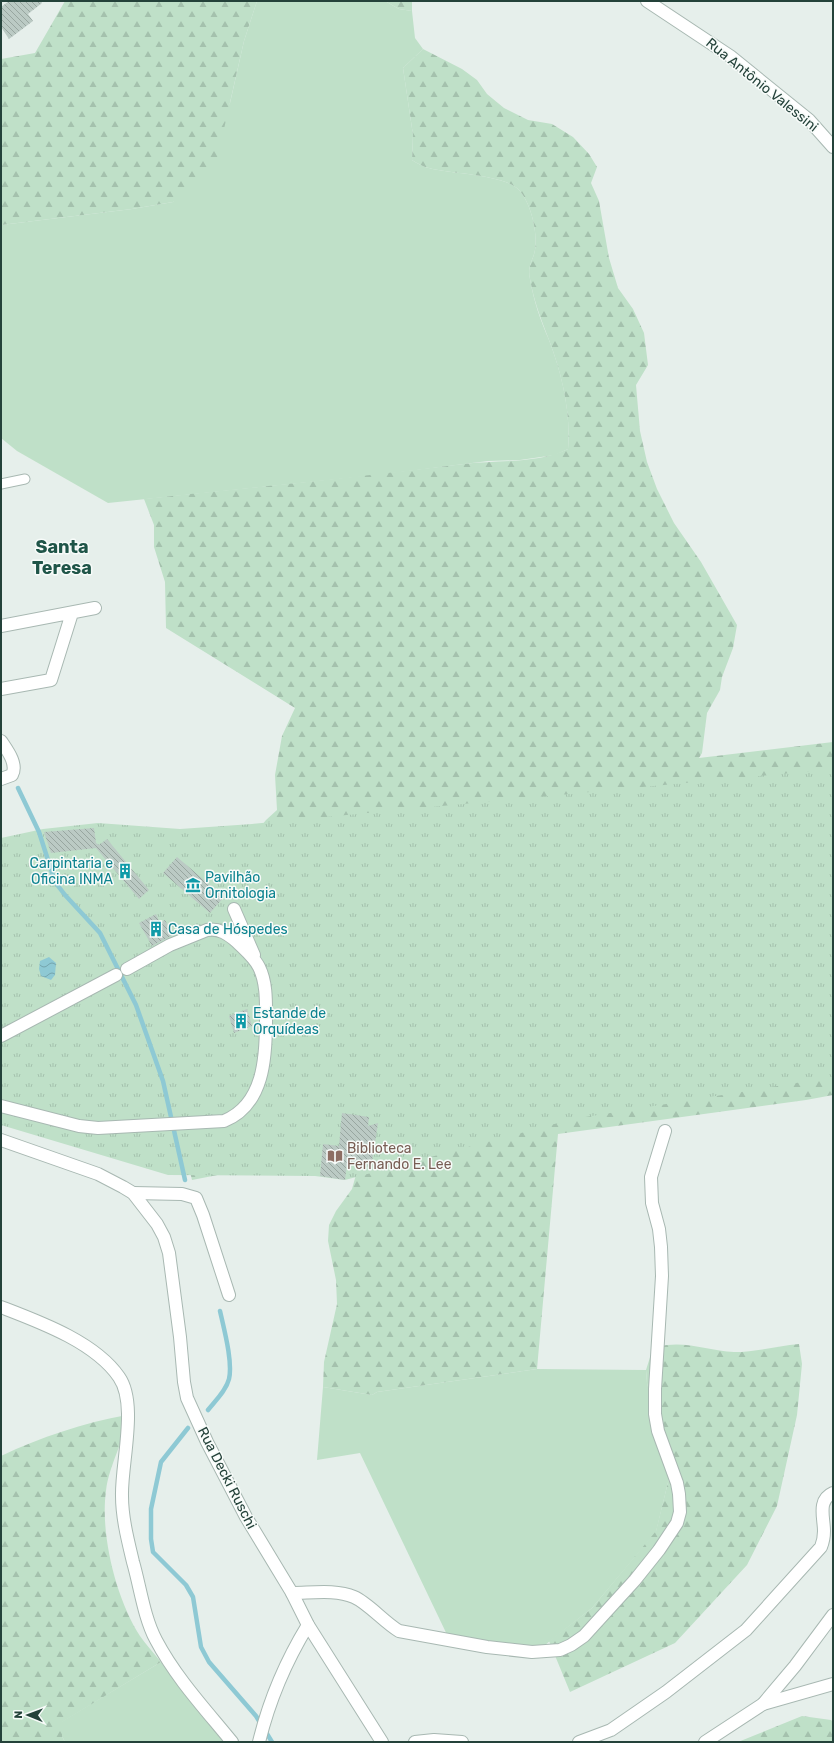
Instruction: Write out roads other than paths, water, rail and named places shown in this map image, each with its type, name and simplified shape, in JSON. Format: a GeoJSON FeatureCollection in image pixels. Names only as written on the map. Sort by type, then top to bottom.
{"type":"FeatureCollection","features":[{"type":"Feature","properties":{"kind":"street","name":"Rua Antônio Valessini"},"geometry":{"type":"LineString","coordinates":[[646,1],[730,56],[809,120],[833,147]]}},
{"type":"Feature","properties":{"kind":"street"},"geometry":{"type":"LineString","coordinates":[[1,626],[95,608]]}},
{"type":"Feature","properties":{"kind":"street"},"geometry":{"type":"LineString","coordinates":[[1,689],[51,680],[72,613]]}},
{"type":"Feature","properties":{"kind":"street"},"geometry":{"type":"LineString","coordinates":[[1,741],[14,763],[14,772],[12,775],[1,779]]}},
{"type":"Feature","properties":{"kind":"street"},"geometry":{"type":"LineString","coordinates":[[1,1106],[79,1126],[98,1128],[224,1121],[234,1117],[251,1099],[258,1086],[264,1065],[266,1010],[263,976],[234,909]]}},
{"type":"Feature","properties":{"kind":"street"},"geometry":{"type":"LineString","coordinates":[[127,969],[170,945],[213,929],[218,930],[232,938],[258,965]]}},
{"type":"Feature","properties":{"kind":"street"},"geometry":{"type":"LineString","coordinates":[[1,1036],[116,975]]}},
{"type":"Feature","properties":{"kind":"street"},"geometry":{"type":"LineString","coordinates":[[292,1593],[339,1594],[355,1598],[389,1625],[399,1631],[487,1647],[541,1653],[560,1650],[572,1646],[584,1636],[635,1580],[659,1550],[677,1523],[680,1512],[677,1483],[661,1441],[655,1414],[655,1389],[662,1276],[661,1247],[652,1203],[651,1177],[665,1132]]}},
{"type":"Feature","properties":{"kind":"street"},"geometry":{"type":"LineString","coordinates":[[1,1140],[98,1174],[133,1193],[182,1194],[196,1198],[229,1294]]}},
{"type":"Feature","properties":{"kind":"street","name":"Rua Decki Ruschi"},"geometry":{"type":"LineString","coordinates":[[133,1193],[157,1224],[164,1237],[169,1253],[187,1398],[207,1442],[246,1517],[292,1593],[308,1625],[382,1742]]}},
{"type":"Feature","properties":{"kind":"street"},"geometry":{"type":"LineString","coordinates":[[1,1307],[35,1321],[83,1345],[98,1356],[120,1378],[125,1389],[128,1406],[121,1497],[127,1536],[145,1610],[155,1639],[166,1658],[232,1742]]}},
{"type":"Feature","properties":{"kind":"street"},"geometry":{"type":"LineString","coordinates":[[580,1742],[611,1730],[666,1692],[746,1630],[821,1547],[824,1532],[823,1504],[828,1495],[833,1494]]}},
{"type":"Feature","properties":{"kind":"street"},"geometry":{"type":"LineString","coordinates":[[705,1742],[763,1704],[795,1666],[833,1615]]}},
{"type":"Feature","properties":{"kind":"street"},"geometry":{"type":"LineString","coordinates":[[259,1740],[276,1689],[291,1656],[308,1625]]}},
{"type":"Feature","properties":{"kind":"street"},"geometry":{"type":"LineString","coordinates":[[763,1704],[833,1684]]}},
{"type":"Feature","properties":{"kind":"street"},"geometry":{"type":"LineString","coordinates":[[415,1742],[434,1740],[462,1742]]}},
{"type":"Feature","properties":{"kind":"lane"},"geometry":{"type":"LineString","coordinates":[[1,484],[25,479]]}},
{"type":"Feature","properties":{"kind":"water"},"geometry":{"type":"Polygon","coordinates":[[[49,957],[56,963],[55,975],[51,980],[41,976],[39,969],[40,961],[49,957]]]}},
{"type":"Feature","properties":{"kind":"waterway"},"geometry":{"type":"LineString","coordinates":[[18,788],[39,832],[55,882],[100,933],[136,1005],[163,1081],[185,1180]]}},
{"type":"Feature","properties":{"kind":"waterway"},"geometry":{"type":"LineString","coordinates":[[208,1410],[220,1396],[228,1383],[230,1372],[228,1345],[220,1311]]}},
{"type":"Feature","properties":{"kind":"waterway"},"geometry":{"type":"LineString","coordinates":[[188,1428],[161,1462],[151,1509],[151,1539],[153,1552],[186,1585],[193,1597],[201,1647],[209,1662],[256,1716],[272,1742]]}},
{"type":"Feature","properties":{"kind":"place","name":"Carpintaria e Oficina INMA"},"geometry":{"type":"Point","coordinates":[125,871]}},
{"type":"Feature","properties":{"kind":"place","name":"Pavilhão Ornitologia"},"geometry":{"type":"Point","coordinates":[193,885]}},
{"type":"Feature","properties":{"kind":"place","name":"Casa de Hóspedes"},"geometry":{"type":"Point","coordinates":[156,929]}},
{"type":"Feature","properties":{"kind":"place","name":"Estande de Orquídeas"},"geometry":{"type":"Point","coordinates":[241,1021]}},
{"type":"Feature","properties":{"kind":"place","name":"Biblioteca Fernando E. Lee"},"geometry":{"type":"Point","coordinates":[335,1156]}},
{"type":"Feature","properties":{"kind":"district","name":"Santa Teresa"},"geometry":{"type":"Point","coordinates":[62,557]}}]}
